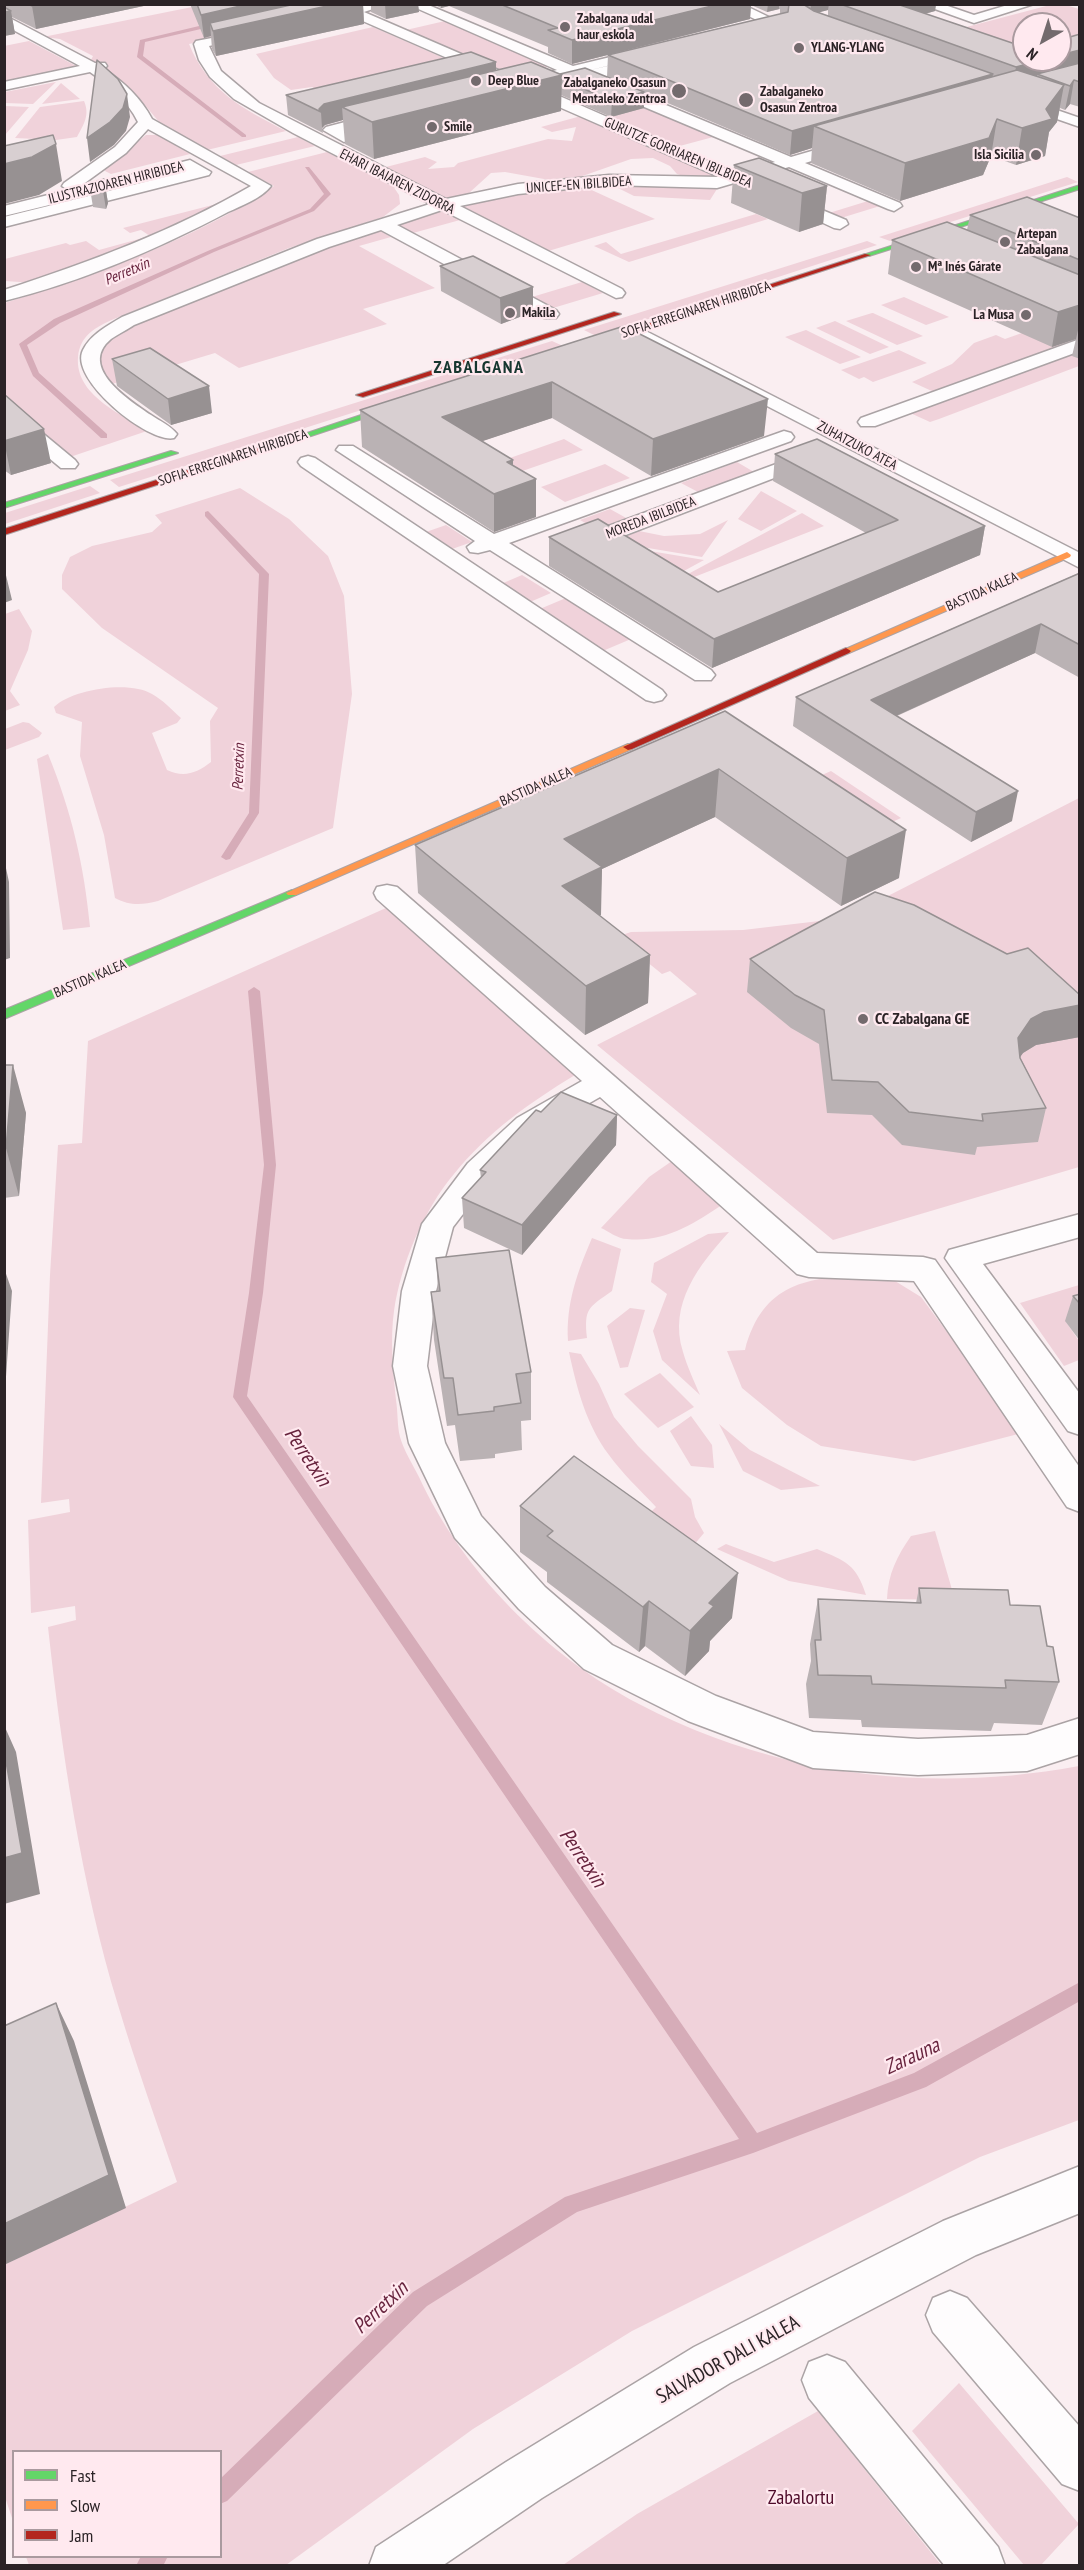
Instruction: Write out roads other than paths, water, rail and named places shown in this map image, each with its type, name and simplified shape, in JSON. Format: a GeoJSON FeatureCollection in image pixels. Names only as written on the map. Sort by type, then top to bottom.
{"type":"FeatureCollection","features":[{"type":"Feature","properties":{"kind":"main road","name":"SOFIA ERREGINAREN HIRIBIDEA"},"geometry":{"type":"LineString","coordinates":[[581,346],[1080,187]]}},
{"type":"Feature","properties":{"kind":"main road","name":"SOFIA ERREGINAREN HIRIBIDEA"},"geometry":{"type":"LineString","coordinates":[[342,400],[629,310]]}},
{"type":"Feature","properties":{"kind":"main road","name":"SOFIA ERREGINAREN HIRIBIDEA"},"geometry":{"type":"LineString","coordinates":[[4,532],[412,401]]}},
{"type":"Feature","properties":{"kind":"main road","name":"SOFIA ERREGINAREN HIRIBIDEA"},"geometry":{"type":"LineString","coordinates":[[4,506],[185,450]]}},
{"type":"Feature","properties":{"kind":"main road","name":"BASTIDA KALEA"},"geometry":{"type":"LineString","coordinates":[[4,1015],[1073,559]]}},
{"type":"Feature","properties":{"kind":"street"},"geometry":{"type":"LineString","coordinates":[[304,21],[382,4]]}},
{"type":"Feature","properties":{"kind":"street"},"geometry":{"type":"LineString","coordinates":[[413,4],[894,206]]}},
{"type":"Feature","properties":{"kind":"street"},"geometry":{"type":"LineString","coordinates":[[729,4],[770,23],[754,4]]}},
{"type":"Feature","properties":{"kind":"street"},"geometry":{"type":"LineString","coordinates":[[927,4],[974,19],[1028,4]]}},
{"type":"Feature","properties":{"kind":"street","name":"GURUTZE GORRIAREN IBILBIDEA"},"geometry":{"type":"LineString","coordinates":[[351,11],[840,224]]}},
{"type":"Feature","properties":{"kind":"street"},"geometry":{"type":"LineString","coordinates":[[4,19],[96,67],[127,92],[142,110],[146,122],[263,186],[213,216],[146,247],[4,296]]}},
{"type":"Feature","properties":{"kind":"street","name":"EHARI IBAIAREN ZIDORRA"},"geometry":{"type":"LineString","coordinates":[[270,29],[201,45],[220,83],[254,106],[616,293]]}},
{"type":"Feature","properties":{"kind":"street"},"geometry":{"type":"LineString","coordinates":[[666,52],[534,91],[500,93],[516,83],[570,70],[666,52]]}},
{"type":"Feature","properties":{"kind":"street"},"geometry":{"type":"LineString","coordinates":[[4,86],[96,67]]}},
{"type":"Feature","properties":{"kind":"street"},"geometry":{"type":"LineString","coordinates":[[1004,98],[1040,90]]}},
{"type":"Feature","properties":{"kind":"street"},"geometry":{"type":"LineString","coordinates":[[1004,98],[1080,123]]}},
{"type":"Feature","properties":{"kind":"street"},"geometry":{"type":"LineString","coordinates":[[1004,98],[1080,134]]}},
{"type":"Feature","properties":{"kind":"street"},"geometry":{"type":"LineString","coordinates":[[69,186],[112,159],[133,140],[146,122]]}},
{"type":"Feature","properties":{"kind":"street","name":"UNICEF-EN IBILBIDEA"},"geometry":{"type":"LineString","coordinates":[[167,434],[119,403],[99,384],[89,366],[89,357],[95,345],[112,329],[128,321],[323,243],[443,205],[518,189],[609,180],[717,183],[869,140]]}},
{"type":"Feature","properties":{"kind":"street","name":"ILUSTRAZIOAREN HIRIBIDEA"},"geometry":{"type":"LineString","coordinates":[[4,211],[190,165],[203,172],[4,222]]}},
{"type":"Feature","properties":{"kind":"street"},"geometry":{"type":"LineString","coordinates":[[382,224],[550,314]]}},
{"type":"Feature","properties":{"kind":"street","name":"ZUHATZUKO ATEA"},"geometry":{"type":"LineString","coordinates":[[634,330],[1073,559]]}},
{"type":"Feature","properties":{"kind":"street"},"geometry":{"type":"LineString","coordinates":[[868,422],[1080,344]]}},
{"type":"Feature","properties":{"kind":"street"},"geometry":{"type":"LineString","coordinates":[[4,411],[68,464]]}},
{"type":"Feature","properties":{"kind":"street","name":"MOREDA IBILBIDEA"},"geometry":{"type":"LineString","coordinates":[[449,558],[784,437]]}},
{"type":"Feature","properties":{"kind":"street"},"geometry":{"type":"LineString","coordinates":[[346,450],[703,675]]}},
{"type":"Feature","properties":{"kind":"street","name":"MOREDA IBILBIDEA"},"geometry":{"type":"LineString","coordinates":[[483,581],[819,455]]}},
{"type":"Feature","properties":{"kind":"street"},"geometry":{"type":"LineString","coordinates":[[308,462],[654,695]]}},
{"type":"Feature","properties":{"kind":"street"},"geometry":{"type":"LineString","coordinates":[[387,893],[809,1265],[922,1269],[1080,1497]]}},
{"type":"Feature","properties":{"kind":"street"},"geometry":{"type":"LineString","coordinates":[[602,1083],[528,1125],[479,1171],[438,1224],[419,1291],[410,1366],[427,1443],[468,1527],[532,1598],[598,1657],[702,1708],[813,1750],[918,1757],[1027,1753],[1080,1737]]}},
{"type":"Feature","properties":{"kind":"street"},"geometry":{"type":"LineString","coordinates":[[1080,1225],[962,1258],[1080,1421]]}},
{"type":"Feature","properties":{"kind":"street","name":"SALVADOR DALI KALEA"},"geometry":{"type":"LineString","coordinates":[[395,2565],[524,2480],[712,2366],[960,2238],[1080,2189]]}},
{"type":"Feature","properties":{"kind":"street"},"geometry":{"type":"LineString","coordinates":[[950,2316],[1080,2466]]}},
{"type":"Feature","properties":{"kind":"street"},"geometry":{"type":"LineString","coordinates":[[827,2380],[979,2565]]}},
{"type":"Feature","properties":{"kind":"waterway","name":"Perretxin"},"geometry":{"type":"LineString","coordinates":[[216,24],[142,41],[140,57],[244,136]]}},
{"type":"Feature","properties":{"kind":"waterway","name":"Perretxin"},"geometry":{"type":"LineString","coordinates":[[104,436],[36,374],[23,344],[57,321],[212,251],[312,210],[328,194],[307,168]]}},
{"type":"Feature","properties":{"kind":"waterway","name":"Perretxin"},"geometry":{"type":"LineString","coordinates":[[208,514],[264,574],[254,813],[226,857]]}},
{"type":"Feature","properties":{"kind":"waterway","name":"Perretxin"},"geometry":{"type":"LineString","coordinates":[[254,991],[270,1165],[256,1293],[240,1397],[753,2144]]}},
{"type":"Feature","properties":{"kind":"waterway","name":"Zarauna"},"geometry":{"type":"LineString","coordinates":[[753,2144],[919,2080],[1080,1991]]}},
{"type":"Feature","properties":{"kind":"waterway","name":"Perretxin"},"geometry":{"type":"LineString","coordinates":[[222,2492],[420,2299],[572,2204],[753,2144]]}},
{"type":"Feature","properties":{"kind":"waterway","name":"Perretxin"},"geometry":{"type":"LineString","coordinates":[[147,2566],[155,2558]]}},
{"type":"Feature","properties":{"kind":"place","name":"Zabalgana udal haur eskola"},"geometry":{"type":"Point","coordinates":[565,27]}},
{"type":"Feature","properties":{"kind":"place","name":"YLANG-YLANG"},"geometry":{"type":"Point","coordinates":[799,48]}},
{"type":"Feature","properties":{"kind":"place","name":"Deep Blue"},"geometry":{"type":"Point","coordinates":[476,81]}},
{"type":"Feature","properties":{"kind":"place","name":"Zabalganeko Osasun Mentaleko Zentroa"},"geometry":{"type":"Point","coordinates":[679,91]}},
{"type":"Feature","properties":{"kind":"place","name":"Zabalganeko Osasun Zentroa"},"geometry":{"type":"Point","coordinates":[746,100]}},
{"type":"Feature","properties":{"kind":"place","name":"Smile"},"geometry":{"type":"Point","coordinates":[432,127]}},
{"type":"Feature","properties":{"kind":"place","name":"Isla Sicilia"},"geometry":{"type":"Point","coordinates":[1036,155]}},
{"type":"Feature","properties":{"kind":"place","name":"Artepan Zabalgana"},"geometry":{"type":"Point","coordinates":[1005,242]}},
{"type":"Feature","properties":{"kind":"place","name":"Mª Inés Gárate"},"geometry":{"type":"Point","coordinates":[916,267]}},
{"type":"Feature","properties":{"kind":"place","name":"Makila"},"geometry":{"type":"Point","coordinates":[510,313]}},
{"type":"Feature","properties":{"kind":"place","name":"La Musa"},"geometry":{"type":"Point","coordinates":[1026,315]}},
{"type":"Feature","properties":{"kind":"place","name":"CC Zabalgana GE"},"geometry":{"type":"Point","coordinates":[863,1019]}},
{"type":"Feature","properties":{"kind":"district","name":"ZABALGANA"},"geometry":{"type":"Point","coordinates":[479,368]}},
{"type":"Feature","properties":{"kind":"park label","name":"Zabalortu"},"geometry":{"type":"Point","coordinates":[801,2498]}}]}
